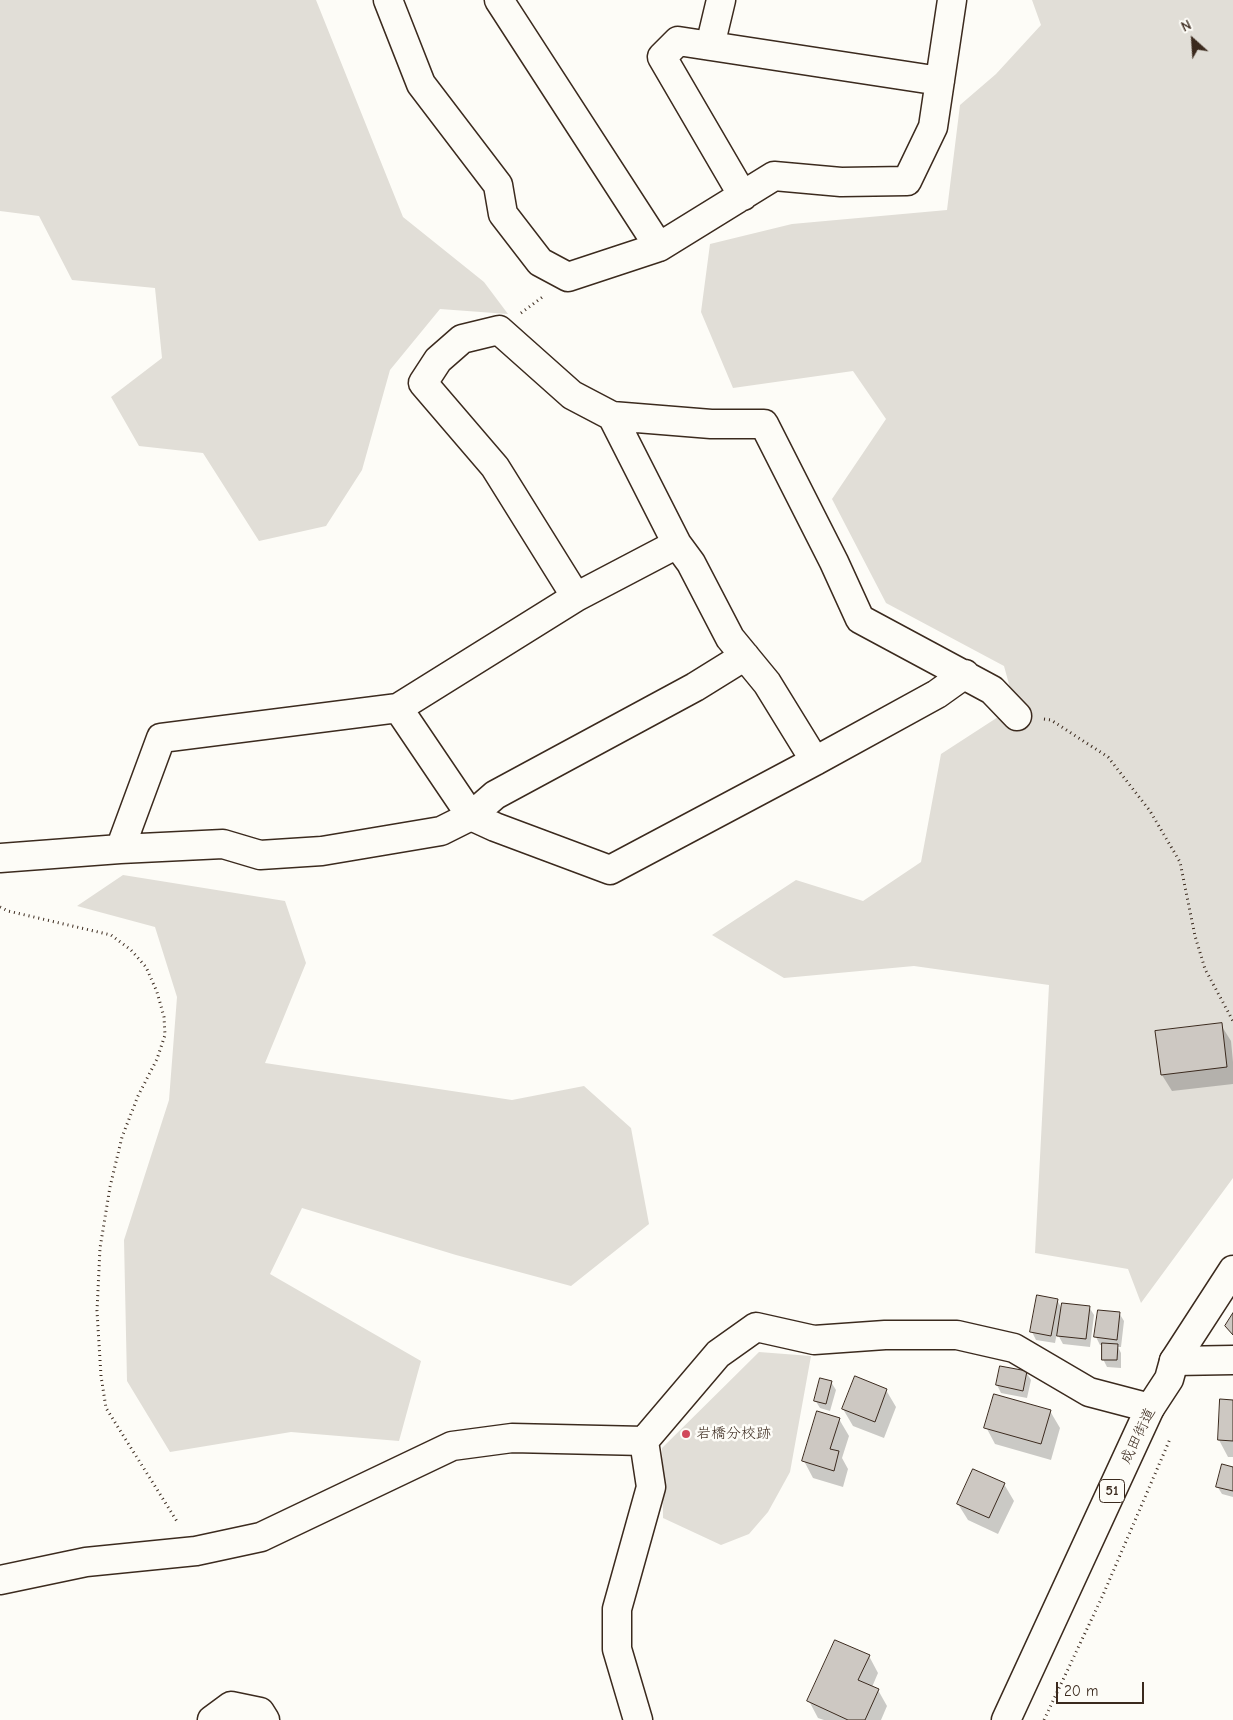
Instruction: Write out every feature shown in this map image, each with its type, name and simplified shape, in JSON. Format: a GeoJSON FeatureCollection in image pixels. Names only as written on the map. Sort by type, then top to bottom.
{"type":"FeatureCollection","features":[{"type":"Feature","properties":{"kind":"main road"},"geometry":{"type":"LineString","coordinates":[[388,0],[422,84],[498,185],[503,214],[540,262],[568,277],[659,247],[774,176],[842,182],[907,182],[933,127],[952,0]]}},
{"type":"Feature","properties":{"kind":"main road"},"geometry":{"type":"LineString","coordinates":[[499,0],[659,247]]}},
{"type":"Feature","properties":{"kind":"main road"},"geometry":{"type":"LineString","coordinates":[[710,46],[721,0]]}},
{"type":"Feature","properties":{"kind":"main road"},"geometry":{"type":"LineString","coordinates":[[743,196],[662,57],[678,41],[940,81]]}},
{"type":"Feature","properties":{"kind":"main road"},"geometry":{"type":"LineString","coordinates":[[576,597],[495,466],[424,383],[438,360],[462,339],[499,330],[572,394],[612,416],[711,424],[764,424],[830,553],[860,619],[992,690],[1017,716]]}},
{"type":"Feature","properties":{"kind":"main road"},"geometry":{"type":"LineString","coordinates":[[612,416],[677,544],[691,563],[730,638],[767,683],[815,761]]}},
{"type":"Feature","properties":{"kind":"main road"},"geometry":{"type":"LineString","coordinates":[[120,848],[161,738],[398,708],[576,597],[677,544]]}},
{"type":"Feature","properties":{"kind":"main road"},"geometry":{"type":"LineString","coordinates":[[0,858],[120,848],[223,844],[260,855],[322,851],[442,831],[471,816],[496,795],[695,687],[745,656]]}},
{"type":"Feature","properties":{"kind":"main road"},"geometry":{"type":"LineString","coordinates":[[398,708],[471,816],[495,827],[610,870],[937,694],[965,674]]}},
{"type":"Feature","properties":{"kind":"main road","name":"成田街道"},"geometry":{"type":"LineString","coordinates":[[1006,1720],[1150,1408],[1169,1380],[1174,1361],[1233,1270]]}},
{"type":"Feature","properties":{"kind":"main road"},"geometry":{"type":"LineString","coordinates":[[638,1720],[617,1649],[617,1609],[651,1487],[644,1442],[718,1354],[756,1327],[814,1340],[885,1335],[956,1335],[1014,1348],[1089,1392],[1150,1408]]}},
{"type":"Feature","properties":{"kind":"main road"},"geometry":{"type":"LineString","coordinates":[[1174,1361],[1233,1360]]}},
{"type":"Feature","properties":{"kind":"main road"},"geometry":{"type":"LineString","coordinates":[[0,1580],[86,1562],[196,1551],[261,1537],[452,1446],[512,1438],[644,1442]]}},
{"type":"Feature","properties":{"kind":"main road"},"geometry":{"type":"LineString","coordinates":[[212,1720],[231,1706],[260,1712],[265,1720]]}},
{"type":"Feature","properties":{"kind":"path"},"geometry":{"type":"LineString","coordinates":[[499,330],[568,277]]}},
{"type":"Feature","properties":{"kind":"path"},"geometry":{"type":"LineString","coordinates":[[1017,716],[1051,720],[1108,757],[1150,811],[1180,862],[1195,936],[1205,969],[1233,1021]]}},
{"type":"Feature","properties":{"kind":"path"},"geometry":{"type":"LineString","coordinates":[[0,908],[111,935],[131,950],[146,967],[158,992],[164,1017],[165,1035],[157,1059],[138,1096],[122,1138],[110,1187],[100,1248],[97,1311],[101,1376],[106,1408],[196,1551]]}},
{"type":"Feature","properties":{"kind":"path"},"geometry":{"type":"LineString","coordinates":[[1044,1720],[1103,1595],[1173,1432]]}},
{"type":"Feature","properties":{"kind":"shaded area"},"geometry":{"type":"Polygon","coordinates":[[[0,0],[316,0],[403,217],[484,282],[508,314],[440,309],[390,370],[362,470],[326,526],[259,541],[203,453],[139,446],[111,397],[162,358],[155,288],[72,280],[39,216],[0,211],[0,0]]]}},
{"type":"Feature","properties":{"kind":"shaded area"},"geometry":{"type":"Polygon","coordinates":[[[1032,0],[1233,0],[1233,1178],[1141,1303],[1128,1269],[1035,1253],[1049,985],[914,966],[784,978],[712,935],[796,880],[863,901],[921,862],[941,754],[1015,706],[1004,666],[886,603],[832,499],[886,419],[853,371],[733,388],[701,312],[710,244],[792,224],[947,210],[960,105],[996,74],[1041,25],[1032,0]]]}},
{"type":"Feature","properties":{"kind":"shaded area"},"geometry":{"type":"Polygon","coordinates":[[[123,875],[285,901],[306,963],[265,1063],[512,1100],[584,1086],[631,1128],[649,1224],[571,1286],[456,1255],[302,1208],[270,1274],[421,1361],[399,1441],[291,1432],[170,1452],[127,1381],[124,1240],[169,1100],[177,997],[155,927],[77,906],[123,875]]]}},
{"type":"Feature","properties":{"kind":"shaded area"},"geometry":{"type":"Polygon","coordinates":[[[759,1352],[811,1356],[790,1472],[768,1512],[749,1534],[721,1545],[663,1518],[662,1448],[759,1352]]]}},
{"type":"Feature","properties":{"kind":"building"},"geometry":{"type":"Polygon","coordinates":[[[1222,1023],[1227,1067],[1161,1075],[1155,1031],[1222,1023]]]}},
{"type":"Feature","properties":{"kind":"building"},"geometry":{"type":"Polygon","coordinates":[[[1037,1295],[1058,1299],[1051,1336],[1030,1332],[1037,1295]]]}},
{"type":"Feature","properties":{"kind":"building"},"geometry":{"type":"Polygon","coordinates":[[[1062,1303],[1090,1306],[1086,1339],[1057,1336],[1062,1303]]]}},
{"type":"Feature","properties":{"kind":"building"},"geometry":{"type":"Polygon","coordinates":[[[1098,1310],[1120,1312],[1117,1340],[1094,1337],[1098,1310]]]}},
{"type":"Feature","properties":{"kind":"building"},"geometry":{"type":"Polygon","coordinates":[[[1233,1313],[1233,1335],[1225,1326],[1233,1313]]]}},
{"type":"Feature","properties":{"kind":"building"},"geometry":{"type":"Polygon","coordinates":[[[1102,1343],[1118,1344],[1117,1360],[1102,1360],[1102,1343]]]}},
{"type":"Feature","properties":{"kind":"building"},"geometry":{"type":"Polygon","coordinates":[[[1000,1366],[1027,1371],[1023,1391],[996,1385],[1000,1366]]]}},
{"type":"Feature","properties":{"kind":"building"},"geometry":{"type":"Polygon","coordinates":[[[855,1376],[887,1389],[875,1422],[842,1409],[855,1376]]]}},
{"type":"Feature","properties":{"kind":"building"},"geometry":{"type":"Polygon","coordinates":[[[820,1378],[832,1381],[826,1404],[814,1401],[820,1378]]]}},
{"type":"Feature","properties":{"kind":"building"},"geometry":{"type":"Polygon","coordinates":[[[994,1394],[1051,1410],[1041,1444],[984,1428],[994,1394]]]}},
{"type":"Feature","properties":{"kind":"building"},"geometry":{"type":"Polygon","coordinates":[[[1220,1399],[1233,1400],[1233,1441],[1218,1440],[1220,1399]]]}},
{"type":"Feature","properties":{"kind":"building"},"geometry":{"type":"Polygon","coordinates":[[[817,1411],[840,1418],[830,1449],[839,1451],[834,1471],[802,1461],[817,1411]]]}},
{"type":"Feature","properties":{"kind":"building"},"geometry":{"type":"Polygon","coordinates":[[[1222,1464],[1233,1467],[1233,1491],[1216,1487],[1222,1464]]]}},
{"type":"Feature","properties":{"kind":"building"},"geometry":{"type":"Polygon","coordinates":[[[973,1469],[1005,1483],[989,1518],[957,1504],[973,1469]]]}},
{"type":"Feature","properties":{"kind":"building"},"geometry":{"type":"Polygon","coordinates":[[[835,1640],[870,1655],[858,1680],[879,1689],[865,1720],[848,1720],[807,1701],[835,1640]]]}},
{"type":"Feature","properties":{"kind":"place","name":"岩橋分校跡"},"geometry":{"type":"Point","coordinates":[686,1434]}}]}
